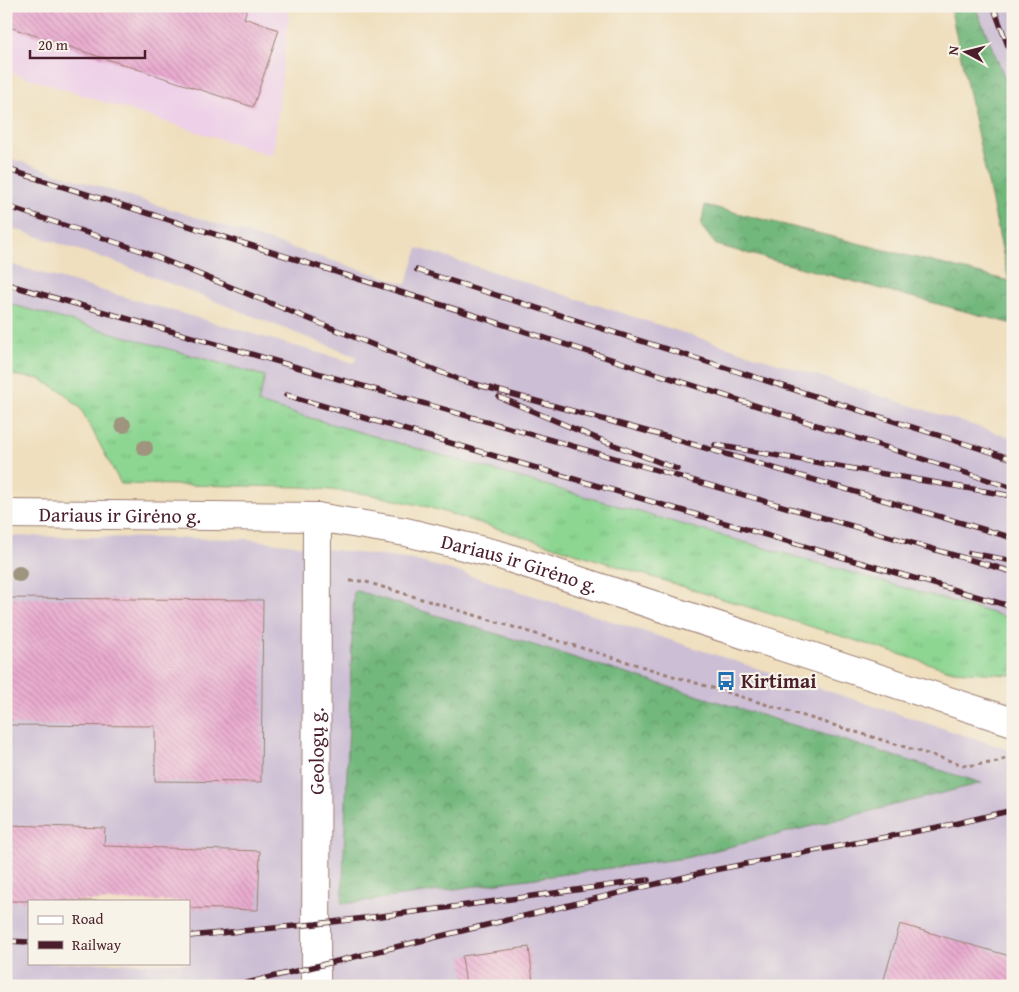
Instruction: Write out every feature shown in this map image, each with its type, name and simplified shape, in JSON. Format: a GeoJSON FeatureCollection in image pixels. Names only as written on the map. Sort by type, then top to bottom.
{"type":"FeatureCollection","features":[{"type":"Feature","properties":{"kind":"street","name":"Dariaus ir Girėno g."},"geometry":{"type":"LineString","coordinates":[[6,514],[317,517],[406,532],[500,555],[1013,722]]}},
{"type":"Feature","properties":{"kind":"street","name":"Geologų g."},"geometry":{"type":"LineString","coordinates":[[316,986],[317,517]]}},
{"type":"Feature","properties":{"kind":"path"},"geometry":{"type":"LineString","coordinates":[[317,580],[363,581],[967,766],[998,762],[1013,755]]}},
{"type":"Feature","properties":{"kind":"shaded area"},"geometry":{"type":"Polygon","coordinates":[[[6,6],[290,6],[273,156],[6,71],[6,6]]]}},
{"type":"Feature","properties":{"kind":"shaded area"},"geometry":{"type":"Polygon","coordinates":[[[975,6],[1013,6],[1013,98],[975,6]]]}},
{"type":"Feature","properties":{"kind":"shaded area"},"geometry":{"type":"Polygon","coordinates":[[[6,157],[406,284],[418,248],[1013,438],[1013,619],[258,403],[264,376],[6,303],[6,263],[354,363],[357,357],[115,262],[6,226],[6,157]]]}},
{"type":"Feature","properties":{"kind":"shaded area"},"geometry":{"type":"Polygon","coordinates":[[[6,536],[247,539],[413,560],[466,574],[1013,751],[1013,986],[6,986],[6,536]]]}},
{"type":"Feature","properties":{"kind":"green space"},"geometry":{"type":"Polygon","coordinates":[[[950,6],[975,6],[1013,98],[1013,324],[716,245],[701,226],[705,205],[1009,281],[950,6]]]}},
{"type":"Feature","properties":{"kind":"green space"},"geometry":{"type":"Polygon","coordinates":[[[6,303],[265,376],[258,403],[1013,619],[1013,675],[953,671],[428,507],[368,494],[303,487],[121,484],[81,409],[63,392],[40,379],[6,374],[6,303]]]}},
{"type":"Feature","properties":{"kind":"green space"},"geometry":{"type":"Polygon","coordinates":[[[354,590],[982,783],[685,858],[342,904],[354,590]]]}},
{"type":"Feature","properties":{"kind":"building"},"geometry":{"type":"Polygon","coordinates":[[[6,6],[248,6],[244,18],[279,30],[253,107],[6,26],[6,6]]]}},
{"type":"Feature","properties":{"kind":"building"},"geometry":{"type":"Polygon","coordinates":[[[6,598],[263,600],[261,782],[155,781],[155,726],[6,725],[6,598]]]}},
{"type":"Feature","properties":{"kind":"building"},"geometry":{"type":"Polygon","coordinates":[[[6,825],[105,828],[104,846],[260,851],[258,910],[190,908],[190,900],[6,901],[6,825]]]}},
{"type":"Feature","properties":{"kind":"building"},"geometry":{"type":"Polygon","coordinates":[[[900,924],[1013,957],[1013,986],[882,986],[900,924]]]}},
{"type":"Feature","properties":{"kind":"building"},"geometry":{"type":"Polygon","coordinates":[[[529,947],[533,982],[506,986],[466,986],[462,956],[529,947]]]}},
{"type":"Feature","properties":{"kind":"railway"},"geometry":{"type":"LineString","coordinates":[[993,6],[1013,59]]}},
{"type":"Feature","properties":{"kind":"railway"},"geometry":{"type":"LineString","coordinates":[[6,169],[461,311],[1013,488]]}},
{"type":"Feature","properties":{"kind":"railway"},"geometry":{"type":"LineString","coordinates":[[6,206],[139,250],[460,380],[664,436],[1013,538]]}},
{"type":"Feature","properties":{"kind":"railway"},"geometry":{"type":"LineString","coordinates":[[417,270],[1013,459]]}},
{"type":"Feature","properties":{"kind":"railway"},"geometry":{"type":"LineString","coordinates":[[6,284],[1013,572]]}},
{"type":"Feature","properties":{"kind":"railway"},"geometry":{"type":"LineString","coordinates":[[286,395],[1013,607]]}},
{"type":"Feature","properties":{"kind":"railway"},"geometry":{"type":"LineString","coordinates":[[499,397],[596,438],[677,469]]}},
{"type":"Feature","properties":{"kind":"railway"},"geometry":{"type":"LineString","coordinates":[[715,445],[1013,496]]}},
{"type":"Feature","properties":{"kind":"railway"},"geometry":{"type":"LineString","coordinates":[[970,553],[1013,561]]}},
{"type":"Feature","properties":{"kind":"railway"},"geometry":{"type":"LineString","coordinates":[[234,986],[714,870],[954,824],[1013,810]]}},
{"type":"Feature","properties":{"kind":"railway"},"geometry":{"type":"LineString","coordinates":[[190,936],[316,924],[648,880]]}},
{"type":"Feature","properties":{"kind":"railway"},"geometry":{"type":"LineString","coordinates":[[6,941],[28,942]]}},
{"type":"Feature","properties":{"kind":"place","name":"Kirtimai"},"geometry":{"type":"Point","coordinates":[726,681]}}]}
